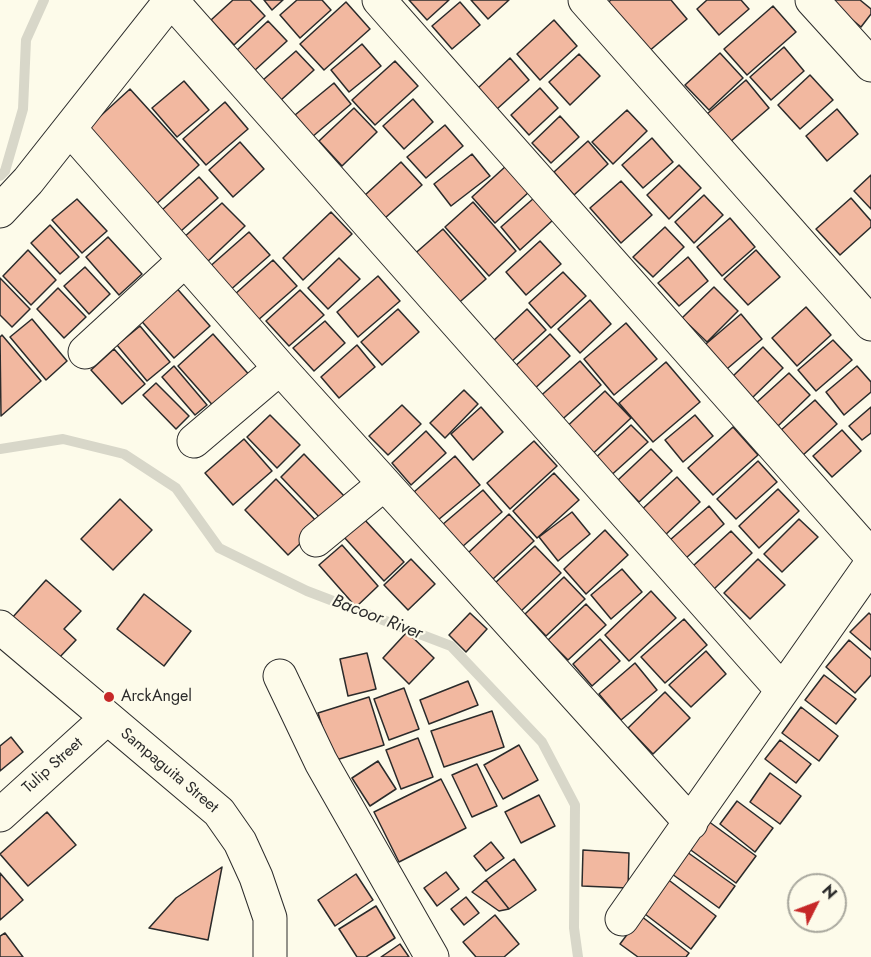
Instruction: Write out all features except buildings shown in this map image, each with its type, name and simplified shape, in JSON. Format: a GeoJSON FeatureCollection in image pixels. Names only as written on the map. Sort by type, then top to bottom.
{"type":"FeatureCollection","features":[{"type":"Feature","properties":{"kind":"street"},"geometry":{"type":"LineString","coordinates":[[0,211],[70,129],[171,0],[782,690]]}},
{"type":"Feature","properties":{"kind":"street"},"geometry":{"type":"LineString","coordinates":[[380,0],[871,556]]}},
{"type":"Feature","properties":{"kind":"street"},"geometry":{"type":"LineString","coordinates":[[585,0],[871,324]]}},
{"type":"Feature","properties":{"kind":"street"},"geometry":{"type":"LineString","coordinates":[[812,0],[871,65]]}},
{"type":"Feature","properties":{"kind":"street"},"geometry":{"type":"LineString","coordinates":[[70,129],[184,261],[691,823]]}},
{"type":"Feature","properties":{"kind":"street"},"geometry":{"type":"LineString","coordinates":[[85,352],[184,261]]}},
{"type":"Feature","properties":{"kind":"street"},"geometry":{"type":"LineString","coordinates":[[194,441],[280,368]]}},
{"type":"Feature","properties":{"kind":"street"},"geometry":{"type":"LineString","coordinates":[[316,540],[384,484]]}},
{"type":"Feature","properties":{"kind":"street"},"geometry":{"type":"LineString","coordinates":[[622,919],[871,564]]}},
{"type":"Feature","properties":{"kind":"street","name":"Sampaguita Street"},"geometry":{"type":"LineString","coordinates":[[0,627],[219,812],[240,842],[256,877],[270,918],[270,957]]}},
{"type":"Feature","properties":{"kind":"street"},"geometry":{"type":"LineString","coordinates":[[280,676],[321,762],[432,957]]}},
{"type":"Feature","properties":{"kind":"street","name":"Tulip Street"},"geometry":{"type":"LineString","coordinates":[[0,815],[107,718]]}},
{"type":"Feature","properties":{"kind":"waterway","name":"Bacoor River"},"geometry":{"type":"LineString","coordinates":[[0,176],[5,171],[23,109],[26,40],[44,0]]}},
{"type":"Feature","properties":{"kind":"waterway","name":"Bacoor River"},"geometry":{"type":"LineString","coordinates":[[0,449],[63,439],[124,454],[176,488],[219,548],[307,591],[451,646],[542,742],[575,805],[574,928],[578,957]]}},
{"type":"Feature","properties":{"kind":"place","name":"ArckAngel"},"geometry":{"type":"Point","coordinates":[109,697]}}]}
